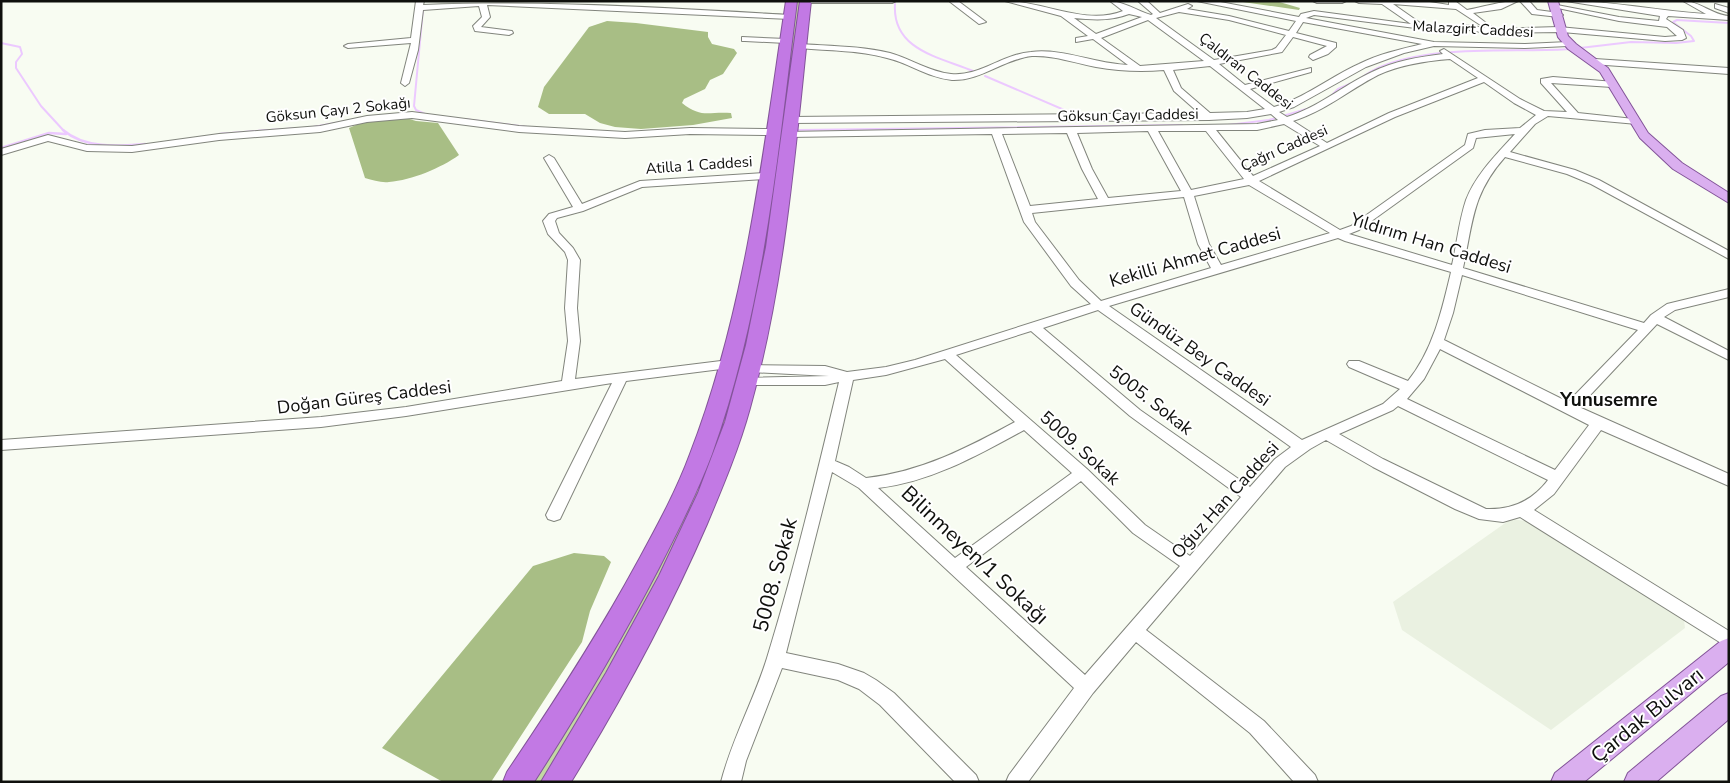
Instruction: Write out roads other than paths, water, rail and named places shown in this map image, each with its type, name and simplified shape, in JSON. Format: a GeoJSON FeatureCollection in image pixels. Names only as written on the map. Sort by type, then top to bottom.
{"type":"FeatureCollection","features":[{"type":"Feature","properties":{"kind":"highway"},"geometry":{"type":"LineString","coordinates":[[793,44],[807,1]]}},
{"type":"Feature","properties":{"kind":"highway"},"geometry":{"type":"LineString","coordinates":[[554,782],[629,660],[668,586],[722,460],[748,375],[769,278],[793,44],[791,9]]}},
{"type":"Feature","properties":{"kind":"highway"},"geometry":{"type":"LineString","coordinates":[[518,782],[613,630],[668,527],[694,473],[729,364],[746,298],[765,176],[784,128]]}},
{"type":"Feature","properties":{"kind":"main road"},"geometry":{"type":"LineString","coordinates":[[1556,8],[1559,29],[1572,47],[1595,62],[1606,73],[1634,122],[1661,153],[1729,199]]}},
{"type":"Feature","properties":{"kind":"main road","name":"Çardak Bulvarı"},"geometry":{"type":"LineString","coordinates":[[1564,782],[1729,648]]}},
{"type":"Feature","properties":{"kind":"main road"},"geometry":{"type":"LineString","coordinates":[[1637,782],[1729,704]]}},
{"type":"Feature","properties":{"kind":"street"},"geometry":{"type":"LineString","coordinates":[[682,13],[687,1]]}},
{"type":"Feature","properties":{"kind":"street"},"geometry":{"type":"LineString","coordinates":[[807,1],[892,1]]}},
{"type":"Feature","properties":{"kind":"street"},"geometry":{"type":"LineString","coordinates":[[953,1],[982,22]]}},
{"type":"Feature","properties":{"kind":"street"},"geometry":{"type":"LineString","coordinates":[[1009,1],[1102,18],[1119,16],[1129,11]]}},
{"type":"Feature","properties":{"kind":"street"},"geometry":{"type":"LineString","coordinates":[[1114,1],[1129,11],[1154,16]]}},
{"type":"Feature","properties":{"kind":"street"},"geometry":{"type":"LineString","coordinates":[[1142,1],[1154,16]]}},
{"type":"Feature","properties":{"kind":"street"},"geometry":{"type":"LineString","coordinates":[[1079,40],[1114,32],[1154,16],[1180,10],[1199,1]]}},
{"type":"Feature","properties":{"kind":"street","name":"Malazgirt Caddesi"},"geometry":{"type":"LineString","coordinates":[[1199,1],[1433,43],[1572,47]]}},
{"type":"Feature","properties":{"kind":"street"},"geometry":{"type":"LineString","coordinates":[[1317,1],[1342,1]]}},
{"type":"Feature","properties":{"kind":"street"},"geometry":{"type":"LineString","coordinates":[[1359,1],[1414,2],[1462,9],[1498,7],[1514,1]]}},
{"type":"Feature","properties":{"kind":"street"},"geometry":{"type":"LineString","coordinates":[[1448,1],[1518,46]]}},
{"type":"Feature","properties":{"kind":"street"},"geometry":{"type":"LineString","coordinates":[[1524,1],[1535,12],[1556,8],[1619,19],[1669,25]]}},
{"type":"Feature","properties":{"kind":"street"},"geometry":{"type":"LineString","coordinates":[[1570,1],[1665,14],[1729,18]]}},
{"type":"Feature","properties":{"kind":"street"},"geometry":{"type":"LineString","coordinates":[[1687,1],[1720,18]]}},
{"type":"Feature","properties":{"kind":"street"},"geometry":{"type":"LineString","coordinates":[[405,83],[416,35],[420,5],[482,2],[600,4],[682,13],[791,9]]}},
{"type":"Feature","properties":{"kind":"street"},"geometry":{"type":"LineString","coordinates":[[482,2],[486,17],[477,26],[478,29],[509,33]]}},
{"type":"Feature","properties":{"kind":"street"},"geometry":{"type":"LineString","coordinates":[[1384,2],[1408,17],[1433,43],[1450,56],[1523,104],[1542,114],[1575,115],[1634,122]]}},
{"type":"Feature","properties":{"kind":"street"},"geometry":{"type":"LineString","coordinates":[[1718,6],[1729,10]]}},
{"type":"Feature","properties":{"kind":"street"},"geometry":{"type":"LineString","coordinates":[[745,40],[885,54],[937,74],[952,77],[974,74],[1019,56],[1031,54],[1054,56],[1105,66],[1138,68],[1212,63],[1275,51],[1282,47],[1307,14],[1350,9],[1419,27]]}},
{"type":"Feature","properties":{"kind":"street"},"geometry":{"type":"LineString","coordinates":[[1180,10],[1229,18],[1333,45],[1325,52],[1313,57]]}},
{"type":"Feature","properties":{"kind":"street"},"geometry":{"type":"LineString","coordinates":[[1062,12],[1138,68]]}},
{"type":"Feature","properties":{"kind":"street"},"geometry":{"type":"LineString","coordinates":[[1466,27],[1494,31],[1559,29],[1657,38],[1682,38],[1680,32],[1662,20],[1665,14]]}},
{"type":"Feature","properties":{"kind":"street","name":"Çaldıran Caddesi"},"geometry":{"type":"LineString","coordinates":[[1154,16],[1279,116],[1326,146]]}},
{"type":"Feature","properties":{"kind":"street"},"geometry":{"type":"LineString","coordinates":[[1696,23],[1729,26]]}},
{"type":"Feature","properties":{"kind":"street"},"geometry":{"type":"LineString","coordinates":[[1397,30],[1433,43]]}},
{"type":"Feature","properties":{"kind":"street"},"geometry":{"type":"LineString","coordinates":[[349,41],[416,35]]}},
{"type":"Feature","properties":{"kind":"street","name":"Göksun Çayı Caddesi"},"geometry":{"type":"LineString","coordinates":[[784,128],[996,131],[1257,127],[1370,62],[1433,43]]}},
{"type":"Feature","properties":{"kind":"street","name":"Göksun Çayı Caddesi"},"geometry":{"type":"LineString","coordinates":[[784,128],[1279,116],[1319,108],[1377,73],[1419,61],[1450,56]]}},
{"type":"Feature","properties":{"kind":"street"},"geometry":{"type":"LineString","coordinates":[[1595,62],[1729,71]]}},
{"type":"Feature","properties":{"kind":"street"},"geometry":{"type":"LineString","coordinates":[[1167,67],[1176,89],[1209,117]]}},
{"type":"Feature","properties":{"kind":"street"},"geometry":{"type":"LineString","coordinates":[[1243,88],[1308,70]]}},
{"type":"Feature","properties":{"kind":"street","name":"Çağrı Caddesi"},"geometry":{"type":"LineString","coordinates":[[1025,210],[1187,194],[1251,181],[1289,165],[1392,115],[1484,79]]}},
{"type":"Feature","properties":{"kind":"street"},"geometry":{"type":"LineString","coordinates":[[1575,115],[1544,81],[1612,84]]}},
{"type":"Feature","properties":{"kind":"street","name":"Oğuz Han Caddesi"},"geometry":{"type":"LineString","coordinates":[[1016,782],[1086,687],[1280,463],[1302,446],[1373,414],[1398,400],[1420,375],[1438,342],[1457,270],[1472,198],[1479,184],[1503,153],[1542,114]]}},
{"type":"Feature","properties":{"kind":"street","name":"Göksun Çayı 2 Sokağı"},"geometry":{"type":"LineString","coordinates":[[1,152],[48,138],[87,148],[132,149],[219,137],[320,129],[368,119],[412,116],[519,129],[625,135],[784,128]]}},
{"type":"Feature","properties":{"kind":"street","name":"Yıldırım Han Caddesi"},"geometry":{"type":"LineString","coordinates":[[1210,129],[1251,181],[1339,234],[1373,247],[1457,270],[1645,328]]}},
{"type":"Feature","properties":{"kind":"street"},"geometry":{"type":"LineString","coordinates":[[1071,130],[1084,163],[1105,202]]}},
{"type":"Feature","properties":{"kind":"street"},"geometry":{"type":"LineString","coordinates":[[1152,130],[1187,194],[1204,247],[1219,270]]}},
{"type":"Feature","properties":{"kind":"street","name":"Gündüz Bey Caddesi"},"geometry":{"type":"LineString","coordinates":[[996,131],[1025,210],[1036,232],[1075,284],[1100,305],[1302,446]]}},
{"type":"Feature","properties":{"kind":"street","name":"Kekilli Ahmet Caddesi"},"geometry":{"type":"LineString","coordinates":[[748,375],[825,381],[886,371],[1339,234],[1355,228],[1470,146],[1471,136],[1485,133],[1523,131]]}},
{"type":"Feature","properties":{"kind":"street"},"geometry":{"type":"LineString","coordinates":[[1503,153],[1571,172],[1595,182],[1729,256]]}},
{"type":"Feature","properties":{"kind":"street"},"geometry":{"type":"LineString","coordinates":[[549,158],[579,208],[553,216],[549,221],[553,236],[572,253],[574,260],[571,308],[574,341],[568,384]]}},
{"type":"Feature","properties":{"kind":"street","name":"Atilla 1 Caddesi"},"geometry":{"type":"LineString","coordinates":[[579,208],[640,184],[765,176]]}},
{"type":"Feature","properties":{"kind":"street"},"geometry":{"type":"LineString","coordinates":[[1570,408],[1654,318],[1671,307],[1729,293]]}},
{"type":"Feature","properties":{"kind":"street"},"geometry":{"type":"LineString","coordinates":[[1654,318],[1729,356]]}},
{"type":"Feature","properties":{"kind":"street","name":"5005. Sokak"},"geometry":{"type":"LineString","coordinates":[[1033,326],[1135,413],[1251,496]]}},
{"type":"Feature","properties":{"kind":"street"},"geometry":{"type":"LineString","coordinates":[[1438,342],[1598,422],[1729,480]]}},
{"type":"Feature","properties":{"kind":"street","name":"5009. Sokak"},"geometry":{"type":"LineString","coordinates":[[947,354],[1082,473],[1139,529],[1191,565]]}},
{"type":"Feature","properties":{"kind":"street","name":"Doğan Güreş Caddesi"},"geometry":{"type":"LineString","coordinates":[[1,445],[112,436],[258,428],[366,418],[441,408],[568,384],[729,364]]}},
{"type":"Feature","properties":{"kind":"street"},"geometry":{"type":"LineString","coordinates":[[1354,364],[1410,387]]}},
{"type":"Feature","properties":{"kind":"street","name":"5008. Sokak"},"geometry":{"type":"LineString","coordinates":[[731,782],[736,761],[776,659],[827,464],[847,376]]}},
{"type":"Feature","properties":{"kind":"street"},"geometry":{"type":"LineString","coordinates":[[554,515],[621,378]]}},
{"type":"Feature","properties":{"kind":"street"},"geometry":{"type":"LineString","coordinates":[[1398,400],[1558,478]]}},
{"type":"Feature","properties":{"kind":"street"},"geometry":{"type":"LineString","coordinates":[[1327,434],[1378,464],[1476,512],[1494,516],[1522,511],[1548,490],[1598,422]]}},
{"type":"Feature","properties":{"kind":"street"},"geometry":{"type":"LineString","coordinates":[[864,484],[904,479],[941,466],[1025,423]]}},
{"type":"Feature","properties":{"kind":"street","name":"Bilinmeyen/1 Sokağı"},"geometry":{"type":"LineString","coordinates":[[827,464],[844,471],[864,484],[956,566],[1086,687]]}},
{"type":"Feature","properties":{"kind":"street"},"geometry":{"type":"LineString","coordinates":[[956,566],[1082,473]]}},
{"type":"Feature","properties":{"kind":"street"},"geometry":{"type":"LineString","coordinates":[[1522,511],[1729,640]]}},
{"type":"Feature","properties":{"kind":"street"},"geometry":{"type":"LineString","coordinates":[[1134,630],[1257,727],[1308,782]]}},
{"type":"Feature","properties":{"kind":"street"},"geometry":{"type":"LineString","coordinates":[[776,659],[838,672],[866,684],[887,699],[969,782]]}},
{"type":"Feature","properties":{"kind":"waterway"},"geometry":{"type":"LineString","coordinates":[[895,4],[896,20],[901,32],[909,42],[933,56],[973,71]]}},
{"type":"Feature","properties":{"kind":"waterway"},"geometry":{"type":"LineString","coordinates":[[423,9],[414,106],[416,110],[425,114]]}},
{"type":"Feature","properties":{"kind":"waterway"},"geometry":{"type":"LineString","coordinates":[[1580,48],[1631,42],[1676,43],[1694,41],[1691,36],[1673,22],[1677,20],[1729,23]]}},
{"type":"Feature","properties":{"kind":"waterway"},"geometry":{"type":"LineString","coordinates":[[1,43],[20,47],[22,54],[16,62],[16,68],[41,106],[63,130]]}},
{"type":"Feature","properties":{"kind":"waterway"},"geometry":{"type":"LineString","coordinates":[[1358,80],[1378,68],[1399,60],[1423,55],[1447,52],[1571,49]]}},
{"type":"Feature","properties":{"kind":"waterway"},"geometry":{"type":"LineString","coordinates":[[985,76],[1076,115]]}},
{"type":"Feature","properties":{"kind":"waterway"},"geometry":{"type":"LineString","coordinates":[[1330,97],[1338,89],[1352,83]]}},
{"type":"Feature","properties":{"kind":"waterway"},"geometry":{"type":"LineString","coordinates":[[1228,125],[1269,120],[1310,108]]}},
{"type":"Feature","properties":{"kind":"waterway"},"geometry":{"type":"LineString","coordinates":[[464,119],[527,127]]}},
{"type":"Feature","properties":{"kind":"waterway"},"geometry":{"type":"LineString","coordinates":[[313,127],[346,121]]}},
{"type":"Feature","properties":{"kind":"waterway"},"geometry":{"type":"LineString","coordinates":[[798,130],[1182,125]]}},
{"type":"Feature","properties":{"kind":"waterway"},"geometry":{"type":"LineString","coordinates":[[256,131],[299,128]]}},
{"type":"Feature","properties":{"kind":"waterway"},"geometry":{"type":"LineString","coordinates":[[63,130],[81,140],[102,145],[145,144]]}},
{"type":"Feature","properties":{"kind":"waterway"},"geometry":{"type":"LineString","coordinates":[[220,134],[273,130]]}},
{"type":"Feature","properties":{"kind":"waterway"},"geometry":{"type":"LineString","coordinates":[[1,148],[49,133],[66,134]]}},
{"type":"Feature","properties":{"kind":"district","name":"Yunusemre"},"geometry":{"type":"Point","coordinates":[1609,399]}}]}
